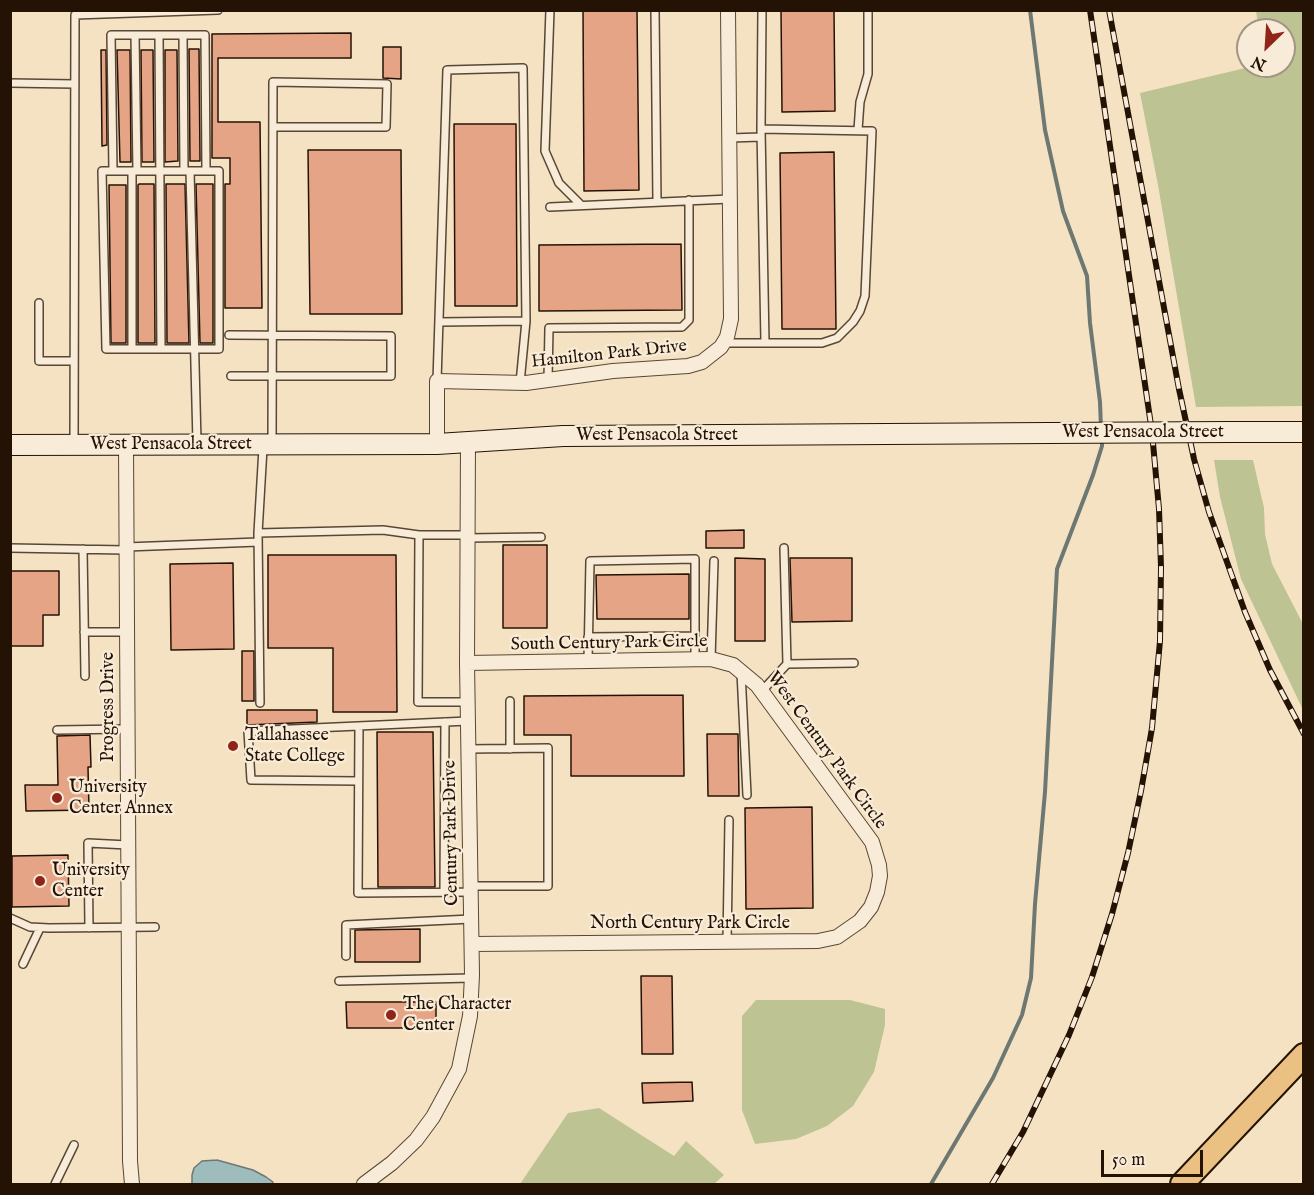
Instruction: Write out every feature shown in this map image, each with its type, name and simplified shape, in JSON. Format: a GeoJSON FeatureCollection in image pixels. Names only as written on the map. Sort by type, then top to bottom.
{"type":"FeatureCollection","features":[{"type":"Feature","properties":{"kind":"main road","name":"West Pensacola Street"},"geometry":{"type":"LineString","coordinates":[[10,445],[437,444],[563,436],[1304,432]]}},
{"type":"Feature","properties":{"kind":"main road"},"geometry":{"type":"LineString","coordinates":[[1182,1185],[1304,1055]]}},
{"type":"Feature","properties":{"kind":"street"},"geometry":{"type":"LineString","coordinates":[[723,343],[731,319],[729,10]]}},
{"type":"Feature","properties":{"kind":"street","name":"Hamilton Park Drive"},"geometry":{"type":"LineString","coordinates":[[437,381],[520,383],[613,371],[688,366],[712,356],[723,343]]}},
{"type":"Feature","properties":{"kind":"street"},"geometry":{"type":"LineString","coordinates":[[437,381],[437,444]]}},
{"type":"Feature","properties":{"kind":"street","name":"Century Park Drive"},"geometry":{"type":"LineString","coordinates":[[364,1185],[416,1140],[433,1117],[459,1069],[470,1016],[472,944],[467,663],[468,442]]}},
{"type":"Feature","properties":{"kind":"street","name":"Progress Drive"},"geometry":{"type":"LineString","coordinates":[[126,444],[130,1161],[132,1185]]}},
{"type":"Feature","properties":{"kind":"street","name":"South Century Park Circle"},"geometry":{"type":"LineString","coordinates":[[467,663],[711,659],[733,665],[744,673]]}},
{"type":"Feature","properties":{"kind":"street","name":"West Century Park Circle"},"geometry":{"type":"LineString","coordinates":[[744,673],[762,691],[872,842],[879,865],[879,884]]}},
{"type":"Feature","properties":{"kind":"street","name":"North Century Park Circle"},"geometry":{"type":"LineString","coordinates":[[472,944],[818,941],[837,937],[860,921],[871,907],[879,884]]}},
{"type":"Feature","properties":{"kind":"lane"},"geometry":{"type":"LineString","coordinates":[[74,445],[75,15],[218,10]]}},
{"type":"Feature","properties":{"kind":"lane"},"geometry":{"type":"LineString","coordinates":[[550,10],[545,151],[559,183],[581,206]]}},
{"type":"Feature","properties":{"kind":"lane"},"geometry":{"type":"LineString","coordinates":[[655,10],[657,202]]}},
{"type":"Feature","properties":{"kind":"lane"},"geometry":{"type":"LineString","coordinates":[[762,10],[761,133],[765,343]]}},
{"type":"Feature","properties":{"kind":"lane"},"geometry":{"type":"LineString","coordinates":[[858,130],[861,102],[868,74],[868,10]]}},
{"type":"Feature","properties":{"kind":"lane"},"geometry":{"type":"LineString","coordinates":[[113,171],[111,35],[205,35],[206,171]]}},
{"type":"Feature","properties":{"kind":"lane"},"geometry":{"type":"LineString","coordinates":[[132,349],[135,35]]}},
{"type":"Feature","properties":{"kind":"lane"},"geometry":{"type":"LineString","coordinates":[[159,35],[161,350]]}},
{"type":"Feature","properties":{"kind":"lane"},"geometry":{"type":"LineString","coordinates":[[183,35],[197,444]]}},
{"type":"Feature","properties":{"kind":"lane"},"geometry":{"type":"LineString","coordinates":[[437,381],[447,70],[523,68],[526,321],[520,383]]}},
{"type":"Feature","properties":{"kind":"lane"},"geometry":{"type":"LineString","coordinates":[[260,703],[258,533],[273,376],[273,127],[273,82],[387,84],[386,127],[273,127]]}},
{"type":"Feature","properties":{"kind":"lane"},"geometry":{"type":"LineString","coordinates":[[10,83],[74,84]]}},
{"type":"Feature","properties":{"kind":"lane"},"geometry":{"type":"LineString","coordinates":[[723,343],[822,343],[837,338],[854,322],[865,296],[872,131],[761,133],[730,138]]}},
{"type":"Feature","properties":{"kind":"lane"},"geometry":{"type":"LineString","coordinates":[[102,171],[134,171],[219,171],[219,349],[105,350],[102,171]]}},
{"type":"Feature","properties":{"kind":"lane"},"geometry":{"type":"LineString","coordinates":[[550,207],[730,199]]}},
{"type":"Feature","properties":{"kind":"lane"},"geometry":{"type":"LineString","coordinates":[[548,380],[549,328],[682,327],[689,320],[689,200]]}},
{"type":"Feature","properties":{"kind":"lane"},"geometry":{"type":"LineString","coordinates":[[39,303],[39,361],[74,361]]}},
{"type":"Feature","properties":{"kind":"lane"},"geometry":{"type":"LineString","coordinates":[[439,322],[526,321]]}},
{"type":"Feature","properties":{"kind":"lane"},"geometry":{"type":"LineString","coordinates":[[229,335],[391,336],[391,376],[231,376]]}},
{"type":"Feature","properties":{"kind":"lane"},"geometry":{"type":"LineString","coordinates":[[258,533],[384,530],[419,535],[541,537]]}},
{"type":"Feature","properties":{"kind":"lane"},"geometry":{"type":"LineString","coordinates":[[419,535],[418,702],[468,702]]}},
{"type":"Feature","properties":{"kind":"lane"},"geometry":{"type":"LineString","coordinates":[[10,548],[126,549],[258,542]]}},
{"type":"Feature","properties":{"kind":"lane"},"geometry":{"type":"LineString","coordinates":[[762,691],[787,664],[784,548]]}},
{"type":"Feature","properties":{"kind":"lane"},"geometry":{"type":"LineString","coordinates":[[83,549],[85,676]]}},
{"type":"Feature","properties":{"kind":"lane"},"geometry":{"type":"LineString","coordinates":[[588,661],[590,561],[695,559],[695,659]]}},
{"type":"Feature","properties":{"kind":"lane"},"geometry":{"type":"LineString","coordinates":[[711,659],[714,561]]}},
{"type":"Feature","properties":{"kind":"lane"},"geometry":{"type":"LineString","coordinates":[[84,632],[126,632]]}},
{"type":"Feature","properties":{"kind":"lane"},"geometry":{"type":"LineString","coordinates":[[588,637],[695,636]]}},
{"type":"Feature","properties":{"kind":"lane"},"geometry":{"type":"LineString","coordinates":[[787,664],[854,663]]}},
{"type":"Feature","properties":{"kind":"lane"},"geometry":{"type":"LineString","coordinates":[[744,673],[747,795]]}},
{"type":"Feature","properties":{"kind":"lane"},"geometry":{"type":"LineString","coordinates":[[510,701],[510,749]]}},
{"type":"Feature","properties":{"kind":"lane"},"geometry":{"type":"LineString","coordinates":[[358,781],[250,780],[248,731],[468,721]]}},
{"type":"Feature","properties":{"kind":"lane"},"geometry":{"type":"LineString","coordinates":[[444,892],[445,722]]}},
{"type":"Feature","properties":{"kind":"lane"},"geometry":{"type":"LineString","coordinates":[[359,726],[358,893],[444,892],[548,886],[548,748],[469,749]]}},
{"type":"Feature","properties":{"kind":"lane"},"geometry":{"type":"LineString","coordinates":[[57,730],[127,729]]}},
{"type":"Feature","properties":{"kind":"lane"},"geometry":{"type":"LineString","coordinates":[[727,942],[729,820]]}},
{"type":"Feature","properties":{"kind":"lane"},"geometry":{"type":"LineString","coordinates":[[89,928],[88,843],[128,844]]}},
{"type":"Feature","properties":{"kind":"lane"},"geometry":{"type":"LineString","coordinates":[[10,918],[30,927],[40,928],[155,927]]}},
{"type":"Feature","properties":{"kind":"lane"},"geometry":{"type":"LineString","coordinates":[[346,956],[346,925],[471,919]]}},
{"type":"Feature","properties":{"kind":"lane"},"geometry":{"type":"LineString","coordinates":[[23,964],[40,928]]}},
{"type":"Feature","properties":{"kind":"lane"},"geometry":{"type":"LineString","coordinates":[[339,981],[472,978]]}},
{"type":"Feature","properties":{"kind":"lane"},"geometry":{"type":"LineString","coordinates":[[55,1185],[74,1145]]}},
{"type":"Feature","properties":{"kind":"green space"},"geometry":{"type":"Polygon","coordinates":[[[1256,11],[1303,11],[1303,406],[1196,407],[1140,93],[1236,70],[1236,78],[1296,78],[1296,18],[1257,18],[1256,11]]]}},
{"type":"Feature","properties":{"kind":"green space"},"geometry":{"type":"Polygon","coordinates":[[[1214,460],[1253,460],[1264,508],[1265,534],[1272,564],[1303,624],[1303,710],[1241,579],[1220,497],[1214,460]]]}},
{"type":"Feature","properties":{"kind":"green space"},"geometry":{"type":"Polygon","coordinates":[[[756,1000],[850,1000],[885,1009],[885,1025],[874,1072],[853,1106],[827,1126],[796,1139],[755,1144],[742,1110],[742,1016],[756,1000]]]}},
{"type":"Feature","properties":{"kind":"green space"},"geometry":{"type":"Polygon","coordinates":[[[599,1108],[674,1156],[686,1141],[724,1175],[714,1184],[520,1184],[568,1113],[599,1108]]]}},
{"type":"Feature","properties":{"kind":"water"},"geometry":{"type":"Polygon","coordinates":[[[217,1160],[253,1170],[273,1182],[272,1184],[192,1184],[194,1168],[202,1161],[217,1160]]]}},
{"type":"Feature","properties":{"kind":"building"},"geometry":{"type":"Polygon","coordinates":[[[583,10],[637,10],[639,190],[584,191],[583,10]]]}},
{"type":"Feature","properties":{"kind":"building"},"geometry":{"type":"Polygon","coordinates":[[[781,10],[834,10],[835,111],[782,112],[781,10]]]}},
{"type":"Feature","properties":{"kind":"building"},"geometry":{"type":"Polygon","coordinates":[[[351,33],[351,58],[218,58],[218,122],[260,122],[262,308],[225,308],[225,184],[230,184],[230,158],[212,158],[212,34],[351,33]]]}},
{"type":"Feature","properties":{"kind":"building"},"geometry":{"type":"Polygon","coordinates":[[[383,47],[401,47],[401,79],[383,78],[383,47]]]}},
{"type":"Feature","properties":{"kind":"building"},"geometry":{"type":"Polygon","coordinates":[[[189,49],[199,49],[200,161],[190,161],[189,49]]]}},
{"type":"Feature","properties":{"kind":"building"},"geometry":{"type":"Polygon","coordinates":[[[101,50],[106,50],[107,145],[102,146],[101,50]]]}},
{"type":"Feature","properties":{"kind":"building"},"geometry":{"type":"Polygon","coordinates":[[[117,50],[130,50],[131,162],[120,162],[117,50]]]}},
{"type":"Feature","properties":{"kind":"building"},"geometry":{"type":"Polygon","coordinates":[[[141,50],[153,50],[154,162],[142,162],[141,50]]]}},
{"type":"Feature","properties":{"kind":"building"},"geometry":{"type":"Polygon","coordinates":[[[165,50],[177,50],[178,161],[165,162],[165,50]]]}},
{"type":"Feature","properties":{"kind":"building"},"geometry":{"type":"Polygon","coordinates":[[[454,124],[516,124],[517,306],[455,306],[454,124]]]}},
{"type":"Feature","properties":{"kind":"building"},"geometry":{"type":"Polygon","coordinates":[[[308,150],[401,150],[402,314],[310,314],[308,150]]]}},
{"type":"Feature","properties":{"kind":"building"},"geometry":{"type":"Polygon","coordinates":[[[834,152],[836,329],[782,329],[780,153],[834,152]]]}},
{"type":"Feature","properties":{"kind":"building"},"geometry":{"type":"Polygon","coordinates":[[[139,184],[154,184],[155,343],[138,343],[139,184]]]}},
{"type":"Feature","properties":{"kind":"building"},"geometry":{"type":"Polygon","coordinates":[[[166,184],[185,184],[189,343],[167,343],[166,184]]]}},
{"type":"Feature","properties":{"kind":"building"},"geometry":{"type":"Polygon","coordinates":[[[196,184],[213,184],[213,343],[200,343],[196,184]]]}},
{"type":"Feature","properties":{"kind":"building"},"geometry":{"type":"Polygon","coordinates":[[[109,185],[126,185],[126,343],[111,343],[109,185]]]}},
{"type":"Feature","properties":{"kind":"building"},"geometry":{"type":"Polygon","coordinates":[[[681,244],[682,310],[539,311],[539,245],[681,244]]]}},
{"type":"Feature","properties":{"kind":"building"},"geometry":{"type":"Polygon","coordinates":[[[744,530],[744,548],[706,548],[706,531],[744,530]]]}},
{"type":"Feature","properties":{"kind":"building"},"geometry":{"type":"Polygon","coordinates":[[[503,545],[547,545],[547,628],[503,628],[503,545]]]}},
{"type":"Feature","properties":{"kind":"building"},"geometry":{"type":"Polygon","coordinates":[[[268,555],[396,555],[397,712],[333,712],[333,648],[268,648],[268,555]]]}},
{"type":"Feature","properties":{"kind":"building"},"geometry":{"type":"Polygon","coordinates":[[[735,558],[765,559],[765,641],[735,641],[735,558]]]}},
{"type":"Feature","properties":{"kind":"building"},"geometry":{"type":"Polygon","coordinates":[[[790,558],[852,558],[852,621],[792,622],[790,558]]]}},
{"type":"Feature","properties":{"kind":"building"},"geometry":{"type":"Polygon","coordinates":[[[233,563],[234,649],[171,650],[170,564],[233,563]]]}},
{"type":"Feature","properties":{"kind":"building"},"geometry":{"type":"Polygon","coordinates":[[[10,571],[59,571],[59,615],[43,615],[43,646],[10,646],[10,571]]]}},
{"type":"Feature","properties":{"kind":"building"},"geometry":{"type":"Polygon","coordinates":[[[689,574],[689,619],[597,619],[596,575],[689,574]]]}},
{"type":"Feature","properties":{"kind":"building"},"geometry":{"type":"Polygon","coordinates":[[[242,651],[254,651],[254,701],[242,701],[242,651]]]}},
{"type":"Feature","properties":{"kind":"building"},"geometry":{"type":"Polygon","coordinates":[[[683,695],[684,776],[571,776],[571,735],[524,735],[524,696],[683,695]]]}},
{"type":"Feature","properties":{"kind":"building"},"geometry":{"type":"Polygon","coordinates":[[[247,710],[317,710],[317,722],[247,725],[247,710]]]}},
{"type":"Feature","properties":{"kind":"building"},"geometry":{"type":"Polygon","coordinates":[[[377,732],[433,732],[435,887],[378,887],[377,732]]]}},
{"type":"Feature","properties":{"kind":"building"},"geometry":{"type":"Polygon","coordinates":[[[707,734],[738,734],[739,796],[708,796],[707,734]]]}},
{"type":"Feature","properties":{"kind":"building"},"geometry":{"type":"Polygon","coordinates":[[[90,735],[89,810],[26,811],[25,785],[58,785],[57,736],[90,735]]]}},
{"type":"Feature","properties":{"kind":"building"},"geometry":{"type":"Polygon","coordinates":[[[812,807],[813,908],[746,909],[745,808],[812,807]]]}},
{"type":"Feature","properties":{"kind":"building","name":"University Center"},"geometry":{"type":"Polygon","coordinates":[[[68,855],[69,906],[12,907],[12,856],[68,855]]]}},
{"type":"Feature","properties":{"kind":"building"},"geometry":{"type":"Polygon","coordinates":[[[420,929],[420,962],[355,962],[355,930],[420,929]]]}},
{"type":"Feature","properties":{"kind":"building"},"geometry":{"type":"Polygon","coordinates":[[[641,976],[672,976],[673,1054],[642,1054],[641,976]]]}},
{"type":"Feature","properties":{"kind":"building","name":"The Character Center"},"geometry":{"type":"Polygon","coordinates":[[[346,1002],[436,1002],[436,1028],[347,1028],[346,1002]]]}},
{"type":"Feature","properties":{"kind":"building"},"geometry":{"type":"Polygon","coordinates":[[[692,1082],[693,1101],[643,1103],[642,1083],[692,1082]]]}},
{"type":"Feature","properties":{"kind":"waterway"},"geometry":{"type":"LineString","coordinates":[[1030,10],[1045,130],[1063,211],[1087,276],[1101,428]]}},
{"type":"Feature","properties":{"kind":"waterway"},"geometry":{"type":"LineString","coordinates":[[931,1184],[993,1078],[1022,1015],[1031,978],[1045,792],[1057,569],[1093,475],[1102,446],[1102,438]]}},
{"type":"Feature","properties":{"kind":"railway"},"geometry":{"type":"LineString","coordinates":[[992,1184],[1023,1132],[1069,1035],[1092,977],[1112,914],[1141,791],[1152,728],[1160,641],[1159,509],[1152,432],[1090,10]]}},
{"type":"Feature","properties":{"kind":"railway"},"geometry":{"type":"LineString","coordinates":[[1109,10],[1194,459],[1209,512],[1245,612],[1270,670],[1304,734]]}},
{"type":"Feature","properties":{"kind":"place","name":"Tallahassee State College"},"geometry":{"type":"Point","coordinates":[233,746]}},
{"type":"Feature","properties":{"kind":"place","name":"University Center Annex"},"geometry":{"type":"Point","coordinates":[57,798]}},
{"type":"Feature","properties":{"kind":"place","name":"University Center"},"geometry":{"type":"Point","coordinates":[40,881]}},
{"type":"Feature","properties":{"kind":"place","name":"The Character Center"},"geometry":{"type":"Point","coordinates":[391,1015]}}]}
